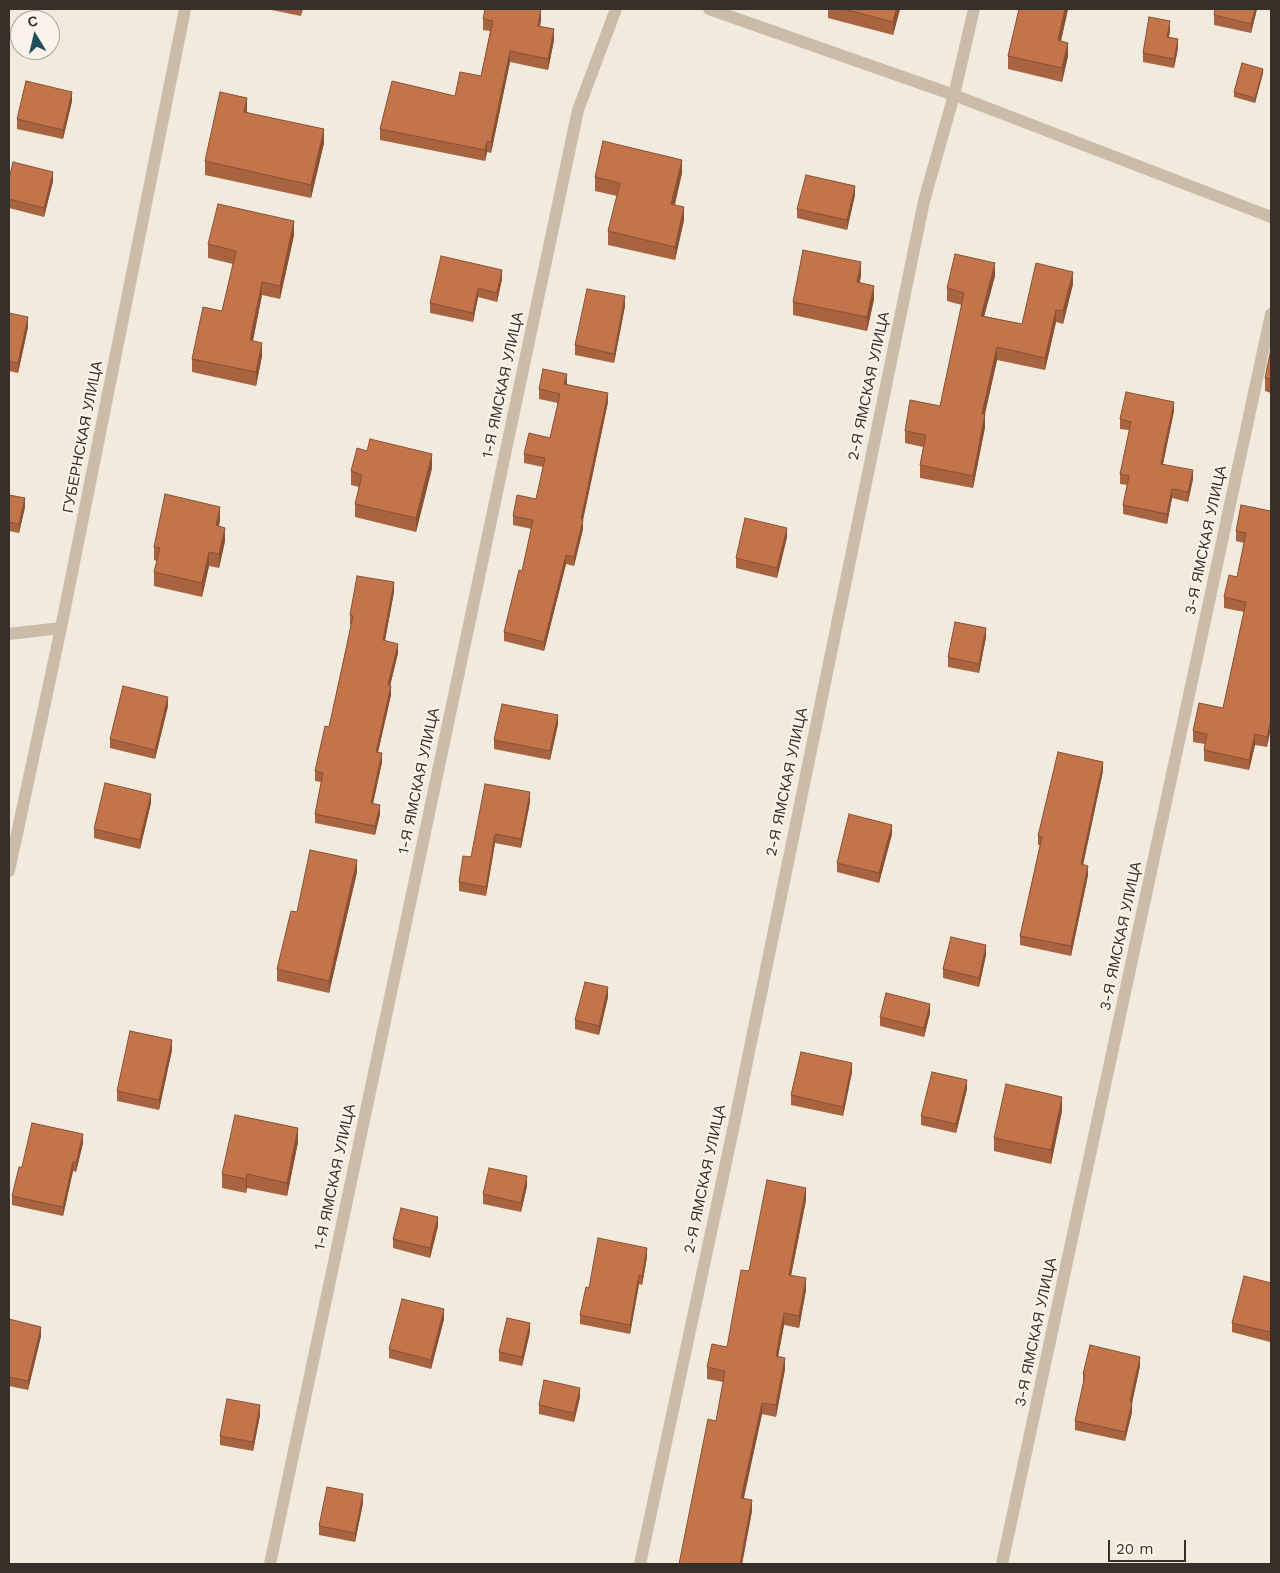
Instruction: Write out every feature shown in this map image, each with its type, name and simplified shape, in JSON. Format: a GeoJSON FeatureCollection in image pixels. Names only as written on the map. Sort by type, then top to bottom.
{"type":"FeatureCollection","features":[{"type":"Feature","properties":{"kind":"street","name":"ГУБЕРНСКАЯ УЛИЦА"},"geometry":{"type":"LineString","coordinates":[[9,871],[61,628],[185,9]]}},
{"type":"Feature","properties":{"kind":"street","name":"1-Я ЯМСКАЯ УЛИЦА"},"geometry":{"type":"LineString","coordinates":[[270,1564],[578,110],[616,9]]}},
{"type":"Feature","properties":{"kind":"street"},"geometry":{"type":"LineString","coordinates":[[709,9],[954,95],[1271,217]]}},
{"type":"Feature","properties":{"kind":"street","name":"2-Я ЯМСКАЯ УЛИЦА"},"geometry":{"type":"LineString","coordinates":[[640,1564],[732,1135],[924,201],[954,95],[974,9]]}},
{"type":"Feature","properties":{"kind":"street","name":"3-Я ЯМСКАЯ УЛИЦА"},"geometry":{"type":"LineString","coordinates":[[1002,1564],[1271,314]]}},
{"type":"Feature","properties":{"kind":"street"},"geometry":{"type":"LineString","coordinates":[[9,634],[61,628]]}},
{"type":"Feature","properties":{"kind":"building"},"geometry":{"type":"Polygon","coordinates":[[[485,9],[541,9],[538,26],[554,29],[548,59],[510,51],[491,142],[487,141],[485,150],[380,129],[392,81],[455,96],[460,72],[481,76],[493,21],[483,19],[485,9]]]}},
{"type":"Feature","properties":{"kind":"building"},"geometry":{"type":"Polygon","coordinates":[[[844,9],[896,9],[893,22],[844,9]]]}},
{"type":"Feature","properties":{"kind":"building"},"geometry":{"type":"Polygon","coordinates":[[[1019,9],[1065,9],[1058,40],[1068,43],[1062,68],[1008,56],[1019,9]]]}},
{"type":"Feature","properties":{"kind":"building"},"geometry":{"type":"Polygon","coordinates":[[[1215,9],[1255,9],[1251,24],[1214,15],[1215,9]]]}},
{"type":"Feature","properties":{"kind":"building"},"geometry":{"type":"Polygon","coordinates":[[[1149,17],[1170,21],[1167,37],[1178,39],[1174,59],[1143,53],[1149,17]]]}},
{"type":"Feature","properties":{"kind":"building"},"geometry":{"type":"Polygon","coordinates":[[[1242,63],[1263,69],[1255,98],[1234,92],[1242,63]]]}},
{"type":"Feature","properties":{"kind":"building"},"geometry":{"type":"Polygon","coordinates":[[[26,81],[72,92],[63,130],[17,119],[26,81]]]}},
{"type":"Feature","properties":{"kind":"building"},"geometry":{"type":"Polygon","coordinates":[[[220,92],[247,98],[244,112],[324,129],[311,185],[205,161],[220,92]]]}},
{"type":"Feature","properties":{"kind":"building"},"geometry":{"type":"Polygon","coordinates":[[[603,141],[682,160],[671,204],[684,207],[675,247],[608,231],[620,183],[595,177],[603,141]]]}},
{"type":"Feature","properties":{"kind":"building"},"geometry":{"type":"Polygon","coordinates":[[[13,162],[53,172],[44,208],[9,199],[9,179],[13,162]]]}},
{"type":"Feature","properties":{"kind":"building"},"geometry":{"type":"Polygon","coordinates":[[[806,175],[855,186],[847,220],[797,209],[806,175]]]}},
{"type":"Feature","properties":{"kind":"building"},"geometry":{"type":"Polygon","coordinates":[[[218,204],[294,221],[280,286],[262,282],[250,340],[262,343],[256,372],[192,359],[203,307],[222,311],[236,251],[208,244],[218,204]]]}},
{"type":"Feature","properties":{"kind":"building"},"geometry":{"type":"Polygon","coordinates":[[[803,250],[861,262],[857,282],[874,286],[867,317],[793,302],[803,250]]]}},
{"type":"Feature","properties":{"kind":"building"},"geometry":{"type":"Polygon","coordinates":[[[955,254],[995,263],[981,316],[1022,324],[1036,263],[1073,272],[1063,311],[1056,310],[1045,358],[997,347],[982,414],[985,414],[973,476],[920,465],[926,435],[905,431],[910,400],[940,406],[964,293],[947,288],[955,254]]]}},
{"type":"Feature","properties":{"kind":"building"},"geometry":{"type":"Polygon","coordinates":[[[441,256],[502,270],[497,293],[478,288],[473,313],[430,303],[441,256]]]}},
{"type":"Feature","properties":{"kind":"building"},"geometry":{"type":"Polygon","coordinates":[[[587,289],[625,296],[614,354],[575,345],[587,289]]]}},
{"type":"Feature","properties":{"kind":"building"},"geometry":{"type":"Polygon","coordinates":[[[9,313],[28,317],[18,363],[9,361],[9,313]]]}},
{"type":"Feature","properties":{"kind":"building"},"geometry":{"type":"Polygon","coordinates":[[[1271,349],[1271,379],[1265,378],[1271,349]]]}},
{"type":"Feature","properties":{"kind":"building"},"geometry":{"type":"Polygon","coordinates":[[[543,369],[567,374],[564,384],[608,393],[574,557],[566,555],[544,642],[504,632],[519,570],[522,571],[533,520],[513,516],[517,495],[536,499],[545,458],[524,454],[529,433],[550,438],[560,394],[539,389],[543,369]]]}},
{"type":"Feature","properties":{"kind":"building"},"geometry":{"type":"Polygon","coordinates":[[[1126,392],[1174,402],[1161,464],[1193,470],[1188,492],[1172,489],[1167,514],[1123,505],[1129,476],[1120,474],[1131,422],[1120,419],[1126,392]]]}},
{"type":"Feature","properties":{"kind":"building"},"geometry":{"type":"Polygon","coordinates":[[[370,439],[432,454],[416,518],[355,504],[362,475],[351,471],[357,448],[367,451],[370,439]]]}},
{"type":"Feature","properties":{"kind":"building"},"geometry":{"type":"Polygon","coordinates":[[[165,494],[220,507],[216,525],[225,528],[219,554],[209,552],[202,583],[154,572],[160,548],[154,547],[165,494]]]}},
{"type":"Feature","properties":{"kind":"building"},"geometry":{"type":"Polygon","coordinates":[[[9,495],[25,498],[19,524],[9,522],[9,495]]]}},
{"type":"Feature","properties":{"kind":"building"},"geometry":{"type":"Polygon","coordinates":[[[1241,505],[1271,511],[1271,719],[1267,737],[1255,734],[1249,760],[1204,750],[1207,734],[1193,731],[1199,703],[1223,708],[1246,602],[1224,597],[1229,575],[1237,577],[1246,533],[1236,531],[1241,505]]]}},
{"type":"Feature","properties":{"kind":"building"},"geometry":{"type":"Polygon","coordinates":[[[745,518],[787,528],[777,568],[736,558],[745,518]]]}},
{"type":"Feature","properties":{"kind":"building"},"geometry":{"type":"Polygon","coordinates":[[[357,576],[394,582],[383,640],[398,644],[388,685],[391,686],[376,752],[382,753],[371,803],[380,805],[375,826],[315,814],[323,773],[315,771],[325,726],[329,727],[343,663],[353,616],[350,615],[357,576]]]}},
{"type":"Feature","properties":{"kind":"building"},"geometry":{"type":"Polygon","coordinates":[[[955,622],[986,628],[979,664],[948,657],[955,622]]]}},
{"type":"Feature","properties":{"kind":"building"},"geometry":{"type":"Polygon","coordinates":[[[123,686],[168,697],[155,750],[110,739],[123,686]]]}},
{"type":"Feature","properties":{"kind":"building"},"geometry":{"type":"Polygon","coordinates":[[[502,704],[558,715],[550,751],[494,740],[502,704]]]}},
{"type":"Feature","properties":{"kind":"building"},"geometry":{"type":"Polygon","coordinates":[[[1058,752],[1103,762],[1081,864],[1088,866],[1071,946],[1020,936],[1042,837],[1038,836],[1058,752]]]}},
{"type":"Feature","properties":{"kind":"building"},"geometry":{"type":"Polygon","coordinates":[[[105,783],[151,794],[140,840],[94,829],[105,783]]]}},
{"type":"Feature","properties":{"kind":"building"},"geometry":{"type":"Polygon","coordinates":[[[485,784],[530,792],[521,839],[495,834],[486,887],[459,882],[463,856],[471,857],[485,784]]]}},
{"type":"Feature","properties":{"kind":"building"},"geometry":{"type":"Polygon","coordinates":[[[849,814],[892,825],[879,873],[837,863],[849,814]]]}},
{"type":"Feature","properties":{"kind":"building"},"geometry":{"type":"Polygon","coordinates":[[[310,850],[357,860],[329,981],[277,969],[291,911],[297,912],[310,850]]]}},
{"type":"Feature","properties":{"kind":"building"},"geometry":{"type":"Polygon","coordinates":[[[951,937],[986,945],[979,978],[943,969],[951,937]]]}},
{"type":"Feature","properties":{"kind":"building"},"geometry":{"type":"Polygon","coordinates":[[[585,982],[608,987],[599,1026],[575,1020],[585,982]]]}},
{"type":"Feature","properties":{"kind":"building"},"geometry":{"type":"Polygon","coordinates":[[[886,993],[930,1004],[924,1028],[880,1017],[886,993]]]}},
{"type":"Feature","properties":{"kind":"building"},"geometry":{"type":"Polygon","coordinates":[[[130,1031],[172,1040],[159,1100],[117,1091],[130,1031]]]}},
{"type":"Feature","properties":{"kind":"building"},"geometry":{"type":"Polygon","coordinates":[[[801,1052],[852,1063],[843,1107],[791,1095],[801,1052]]]}},
{"type":"Feature","properties":{"kind":"building"},"geometry":{"type":"Polygon","coordinates":[[[932,1072],[967,1080],[956,1124],[921,1116],[932,1072]]]}},
{"type":"Feature","properties":{"kind":"building"},"geometry":{"type":"Polygon","coordinates":[[[1006,1084],[1062,1097],[1051,1150],[994,1138],[1006,1084]]]}},
{"type":"Feature","properties":{"kind":"building"},"geometry":{"type":"Polygon","coordinates":[[[235,1115],[298,1128],[287,1183],[247,1174],[246,1179],[222,1174],[235,1115]]]}},
{"type":"Feature","properties":{"kind":"building"},"geometry":{"type":"Polygon","coordinates":[[[32,1123],[83,1134],[76,1163],[73,1162],[63,1207],[12,1196],[19,1167],[22,1167],[32,1123]]]}},
{"type":"Feature","properties":{"kind":"building"},"geometry":{"type":"Polygon","coordinates":[[[489,1168],[527,1176],[521,1203],[483,1194],[489,1168]]]}},
{"type":"Feature","properties":{"kind":"building"},"geometry":{"type":"Polygon","coordinates":[[[767,1180],[806,1188],[789,1275],[806,1278],[799,1316],[784,1313],[776,1356],[785,1358],[776,1405],[762,1403],[741,1498],[752,1500],[740,1564],[679,1564],[708,1419],[716,1421],[725,1371],[707,1367],[712,1344],[727,1347],[741,1270],[749,1271],[767,1180]]]}},
{"type":"Feature","properties":{"kind":"building"},"geometry":{"type":"Polygon","coordinates":[[[401,1208],[438,1217],[430,1248],[393,1239],[401,1208]]]}},
{"type":"Feature","properties":{"kind":"building"},"geometry":{"type":"Polygon","coordinates":[[[598,1238],[647,1248],[642,1276],[639,1275],[630,1325],[580,1315],[586,1287],[589,1288],[598,1238]]]}},
{"type":"Feature","properties":{"kind":"building"},"geometry":{"type":"Polygon","coordinates":[[[1244,1276],[1271,1283],[1270,1332],[1232,1323],[1244,1276]]]}},
{"type":"Feature","properties":{"kind":"building"},"geometry":{"type":"Polygon","coordinates":[[[402,1299],[444,1309],[431,1360],[389,1349],[402,1299]]]}},
{"type":"Feature","properties":{"kind":"building"},"geometry":{"type":"Polygon","coordinates":[[[507,1318],[530,1323],[522,1357],[499,1352],[507,1318]]]}},
{"type":"Feature","properties":{"kind":"building"},"geometry":{"type":"Polygon","coordinates":[[[9,1319],[41,1327],[28,1381],[9,1377],[9,1319]]]}},
{"type":"Feature","properties":{"kind":"building"},"geometry":{"type":"Polygon","coordinates":[[[1090,1345],[1140,1357],[1125,1432],[1075,1421],[1090,1345]]]}},
{"type":"Feature","properties":{"kind":"building"},"geometry":{"type":"Polygon","coordinates":[[[544,1380],[580,1388],[574,1413],[539,1405],[544,1380]]]}},
{"type":"Feature","properties":{"kind":"building"},"geometry":{"type":"Polygon","coordinates":[[[227,1399],[260,1405],[253,1442],[220,1436],[227,1399]]]}},
{"type":"Feature","properties":{"kind":"building"},"geometry":{"type":"Polygon","coordinates":[[[327,1487],[363,1494],[355,1533],[319,1526],[327,1487]]]}}]}
